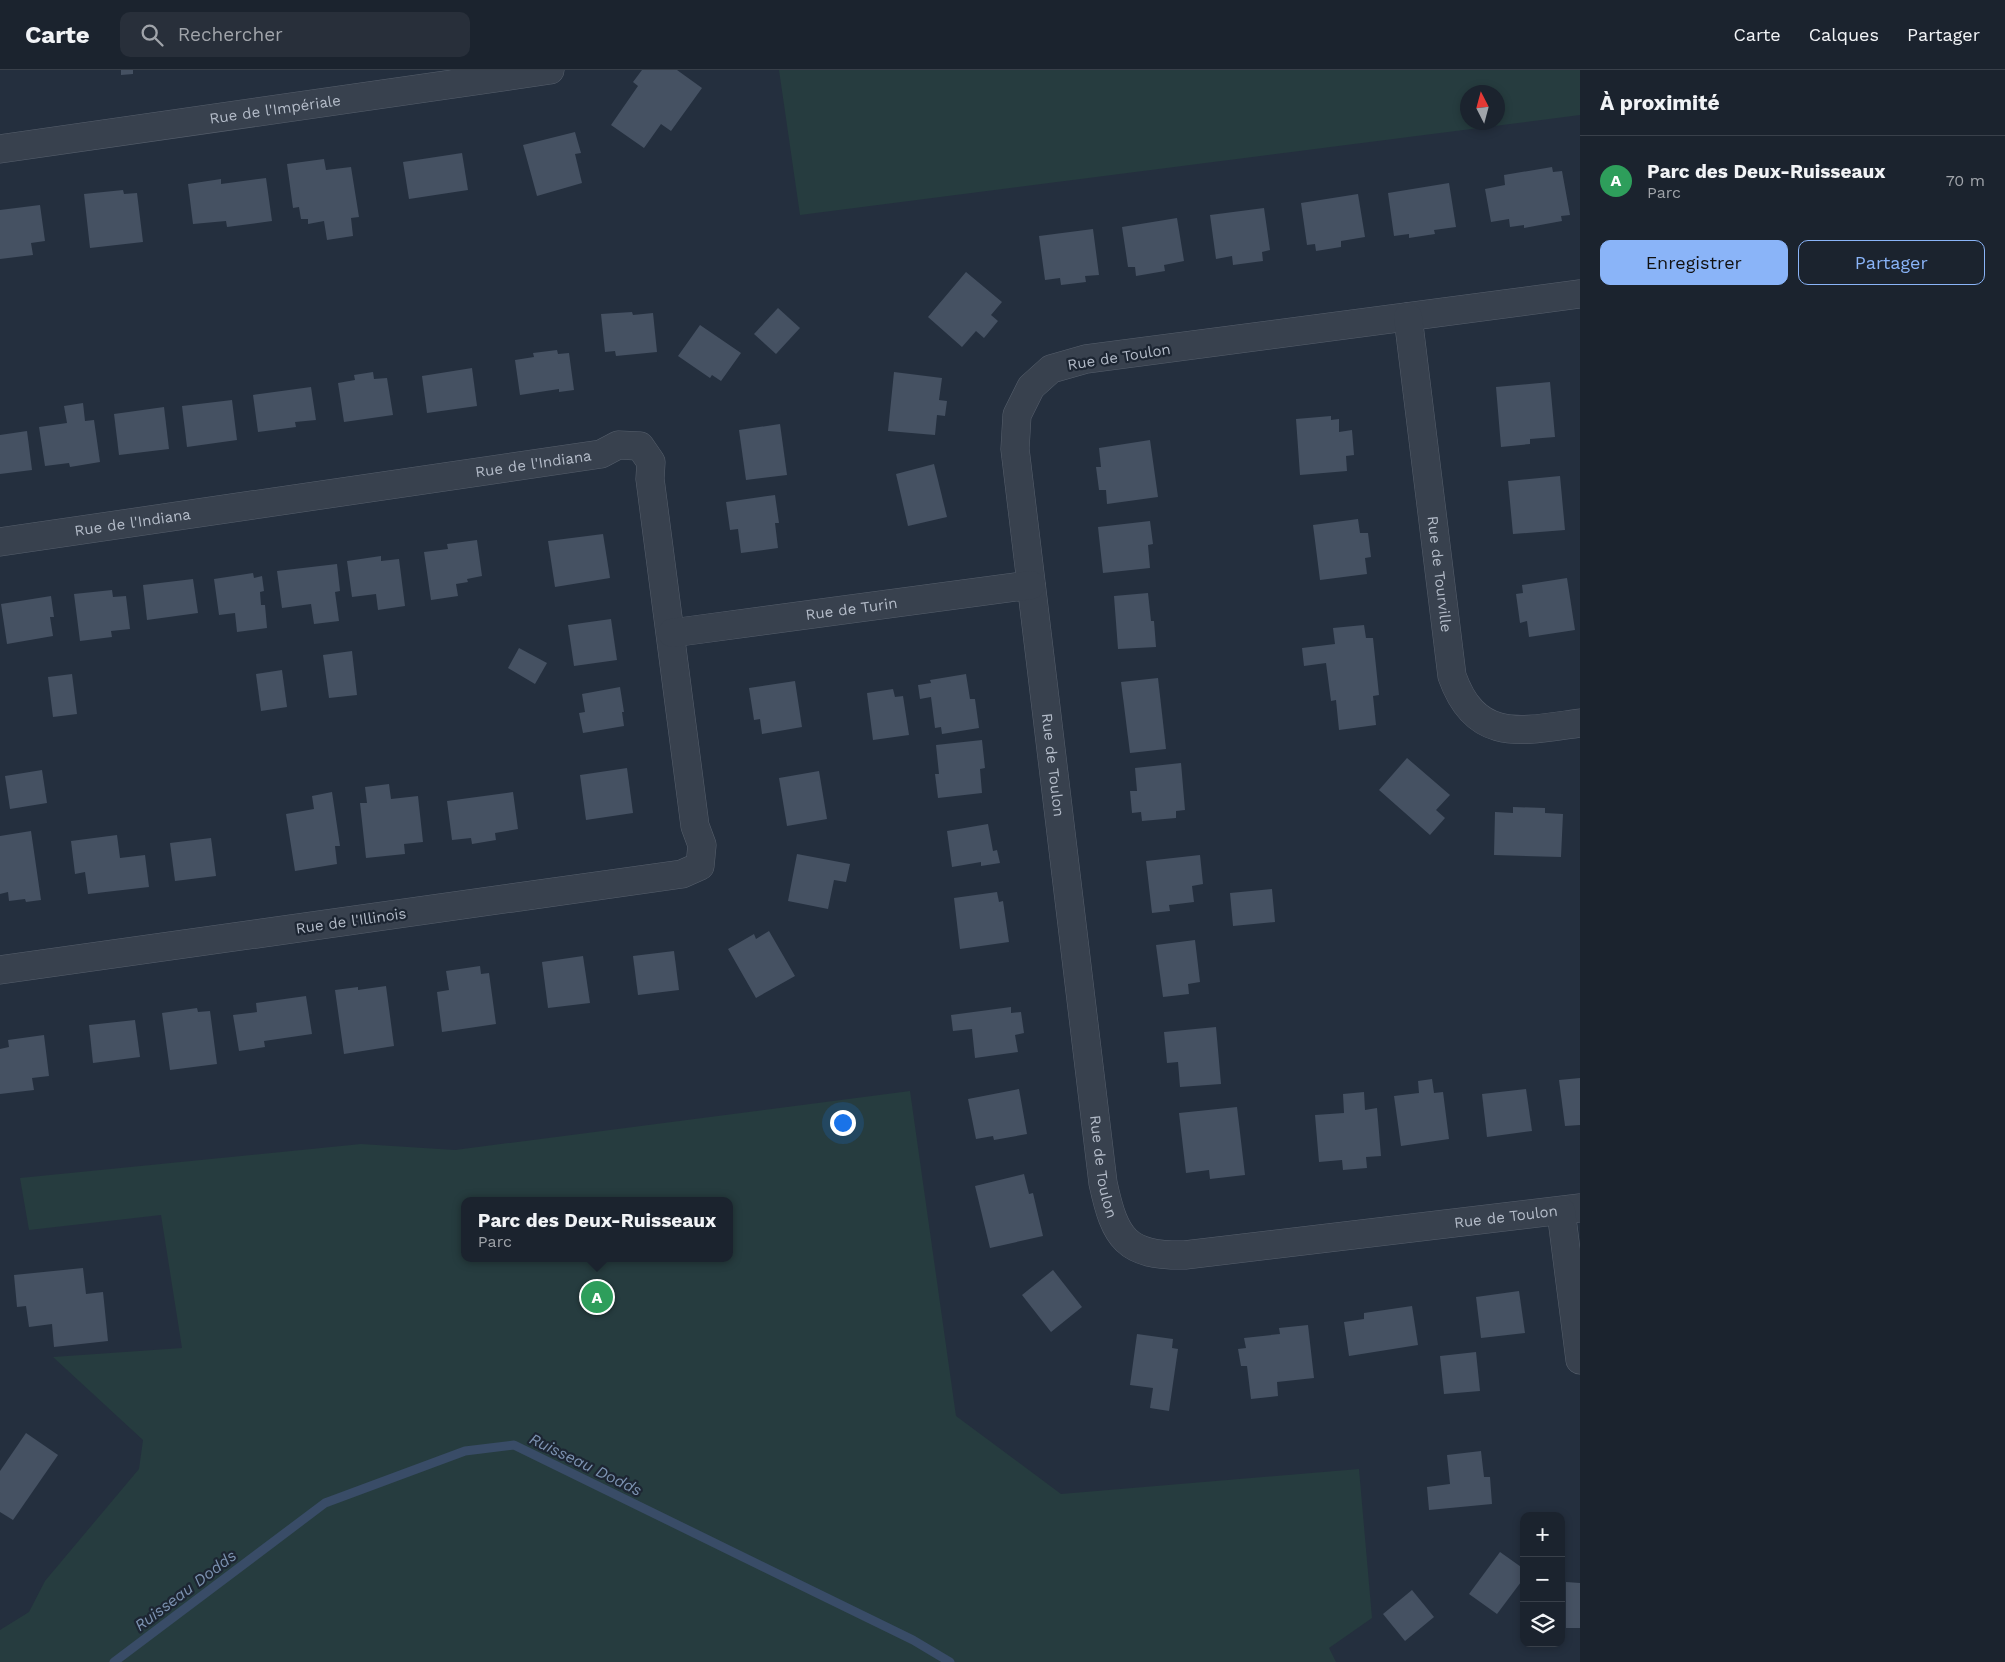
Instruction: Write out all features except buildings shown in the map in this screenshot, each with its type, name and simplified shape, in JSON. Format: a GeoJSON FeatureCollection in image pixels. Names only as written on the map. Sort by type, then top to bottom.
{"type":"FeatureCollection","features":[{"type":"Feature","properties":{"kind":"street","name":"Rue de l'Impériale"},"geometry":{"type":"LineString","coordinates":[[0,149],[550,70]]}},
{"type":"Feature","properties":{"kind":"street","name":"Rue de Toulon"},"geometry":{"type":"LineString","coordinates":[[1570,1209],[1185,1255],[1159,1255],[1152,1253],[1137,1248],[1120,1234],[1109,1213],[1103,1184],[1015,449],[1017,416],[1031,387],[1051,369],[1086,359],[1580,294]]}},
{"type":"Feature","properties":{"kind":"street","name":"Rue de Tourville"},"geometry":{"type":"LineString","coordinates":[[1408,317],[1452,676],[1459,696],[1476,716],[1499,728],[1528,730],[1580,723]]}},
{"type":"Feature","properties":{"kind":"street","name":"Rue de l'Indiana"},"geometry":{"type":"LineString","coordinates":[[0,542],[601,454],[618,444],[640,446],[651,462],[650,479],[672,633],[695,826],[702,845],[700,866]]}},
{"type":"Feature","properties":{"kind":"street","name":"Rue de Turin"},"geometry":{"type":"LineString","coordinates":[[672,633],[1031,585]]}},
{"type":"Feature","properties":{"kind":"street","name":"Rue de l'Illinois"},"geometry":{"type":"LineString","coordinates":[[0,970],[682,874],[700,866]]}},
{"type":"Feature","properties":{"kind":"street"},"geometry":{"type":"LineString","coordinates":[[1570,1209],[1580,1360]]}},
{"type":"Feature","properties":{"kind":"green space"},"geometry":{"type":"Polygon","coordinates":[[[779,70],[1580,70],[1580,115],[1505,125],[1505,85],[1460,85],[1460,130],[1463,130],[800,215],[779,70]]]}},
{"type":"Feature","properties":{"kind":"green space"},"geometry":{"type":"Polygon","coordinates":[[[910,1091],[956,1416],[1061,1494],[1359,1469],[1372,1618],[1329,1648],[1336,1662],[0,1662],[0,1630],[29,1612],[45,1581],[139,1469],[143,1440],[53,1357],[182,1348],[161,1215],[29,1230],[20,1178],[361,1144],[455,1150],[910,1091]]]}},
{"type":"Feature","properties":{"kind":"waterway","name":"Ruisseau Dodds"},"geometry":{"type":"LineString","coordinates":[[114,1662],[325,1503],[465,1451],[514,1445],[913,1640],[950,1662]]}},
{"type":"Feature","properties":{"kind":"place","name":"Parc des Deux-Ruisseaux"},"geometry":{"type":"Point","coordinates":[597,1297]}}]}
